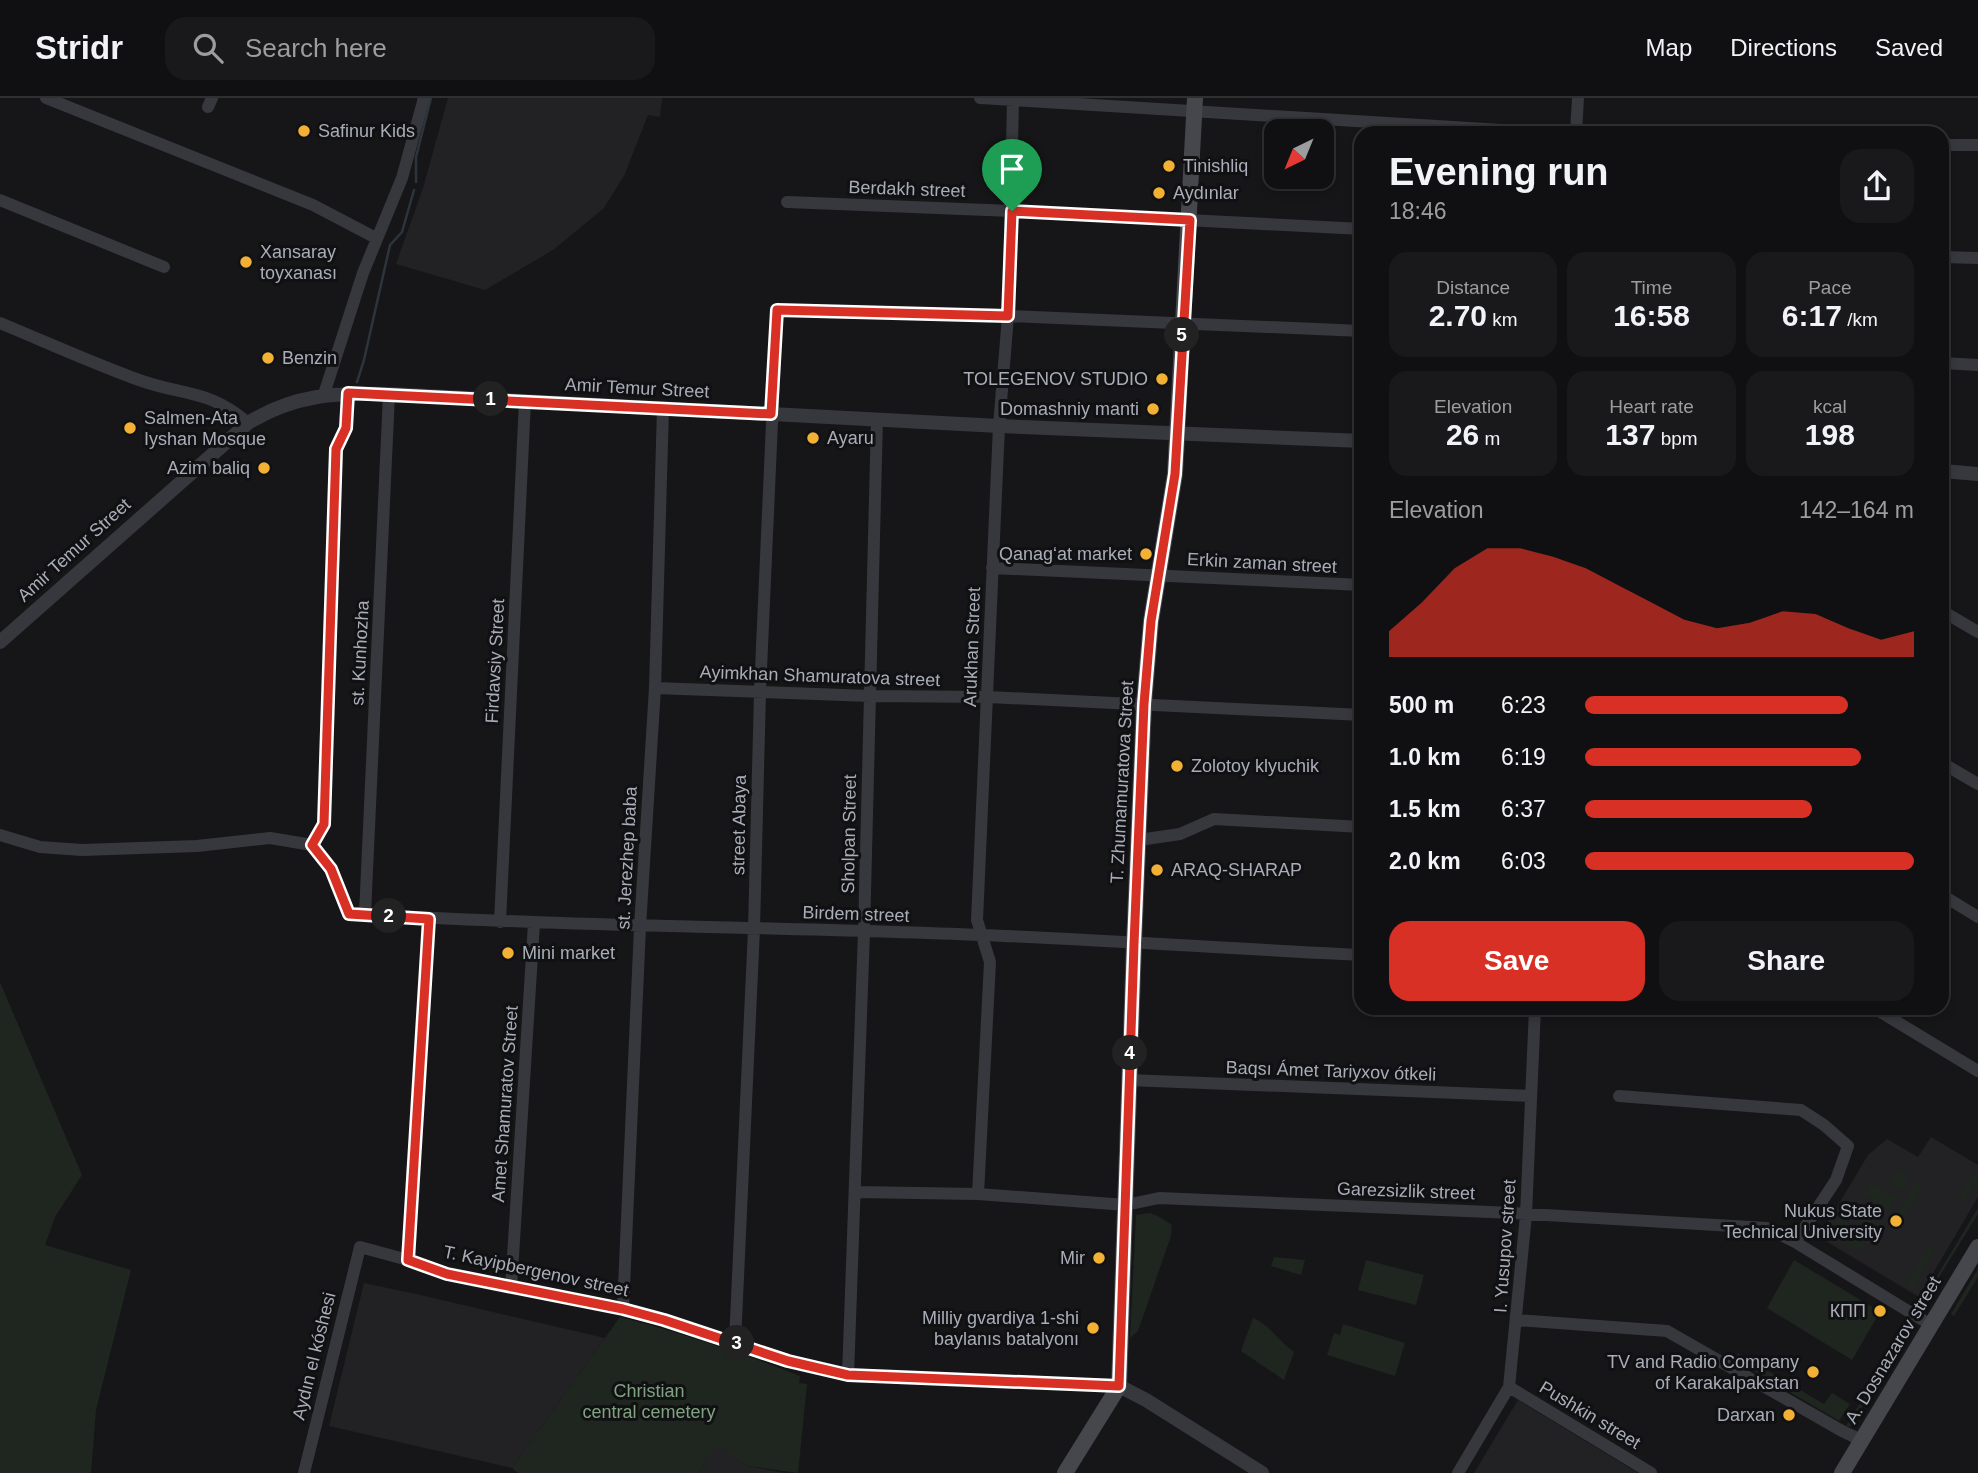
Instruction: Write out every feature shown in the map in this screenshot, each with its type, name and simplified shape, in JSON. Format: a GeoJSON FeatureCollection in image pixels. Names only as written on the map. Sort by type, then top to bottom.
{"type":"FeatureCollection","features":[{"type":"Feature","properties":{"kind":"main road","name":"T. Zhumamuratova Street"},"geometry":{"type":"LineString","coordinates":[[1119,1386],[1144,704],[1151,621],[1175,474],[1194,105]]}},
{"type":"Feature","properties":{"kind":"main road","name":"A. Dosnazarov street"},"geometry":{"type":"LineString","coordinates":[[1842,1473],[1978,1247]]}},
{"type":"Feature","properties":{"kind":"main road"},"geometry":{"type":"LineString","coordinates":[[1065,1473],[1119,1386]]}},
{"type":"Feature","properties":{"kind":"street"},"geometry":{"type":"LineString","coordinates":[[46,98],[313,205],[376,238]]}},
{"type":"Feature","properties":{"kind":"street"},"geometry":{"type":"LineString","coordinates":[[324,394],[376,238],[402,178],[424,98]]}},
{"type":"Feature","properties":{"kind":"street"},"geometry":{"type":"LineString","coordinates":[[980,98],[1194,105],[1461,126]]}},
{"type":"Feature","properties":{"kind":"street"},"geometry":{"type":"LineString","coordinates":[[1576,126],[1578,98]]}},
{"type":"Feature","properties":{"kind":"street","name":"Arukhan Street"},"geometry":{"type":"LineString","coordinates":[[978,1194],[990,962],[977,920],[999,426],[1008,316],[1013,101]]}},
{"type":"Feature","properties":{"kind":"street"},"geometry":{"type":"LineString","coordinates":[[1949,145],[1978,145]]}},
{"type":"Feature","properties":{"kind":"street"},"geometry":{"type":"LineString","coordinates":[[0,200],[164,267]]}},
{"type":"Feature","properties":{"kind":"street","name":"Berdakh street"},"geometry":{"type":"LineString","coordinates":[[788,202],[1354,229]]}},
{"type":"Feature","properties":{"kind":"street"},"geometry":{"type":"LineString","coordinates":[[1949,257],[1978,258]]}},
{"type":"Feature","properties":{"kind":"street","name":"street Abaya"},"geometry":{"type":"LineString","coordinates":[[735,1342],[754,929],[760,692],[777,310],[1008,316]]}},
{"type":"Feature","properties":{"kind":"street"},"geometry":{"type":"LineString","coordinates":[[1008,316],[1354,331]]}},
{"type":"Feature","properties":{"kind":"street"},"geometry":{"type":"LineString","coordinates":[[0,323],[142,381],[201,394],[225,405],[248,423]]}},
{"type":"Feature","properties":{"kind":"street"},"geometry":{"type":"LineString","coordinates":[[1949,363],[1978,365]]}},
{"type":"Feature","properties":{"kind":"street"},"geometry":{"type":"LineString","coordinates":[[0,835],[40,848],[82,850],[197,846],[270,838],[312,845],[324,824],[336,449],[346,428],[348,393]]}},
{"type":"Feature","properties":{"kind":"street","name":"Amir Temur Street"},"geometry":{"type":"LineString","coordinates":[[0,642],[248,423],[265,412],[298,399],[324,394],[389,394],[999,426],[1354,441]]}},
{"type":"Feature","properties":{"kind":"street","name":"st. Kunhozha"},"geometry":{"type":"LineString","coordinates":[[365,915],[389,394]]}},
{"type":"Feature","properties":{"kind":"street","name":"Firdavsiy Street"},"geometry":{"type":"LineString","coordinates":[[500,922],[525,401]]}},
{"type":"Feature","properties":{"kind":"street","name":"st. Jerezhep baba"},"geometry":{"type":"LineString","coordinates":[[623,1309],[654,688],[663,408]]}},
{"type":"Feature","properties":{"kind":"street","name":"Sholpan Street"},"geometry":{"type":"LineString","coordinates":[[848,1375],[864,932],[877,419]]}},
{"type":"Feature","properties":{"kind":"street"},"geometry":{"type":"LineString","coordinates":[[1949,472],[1978,474]]}},
{"type":"Feature","properties":{"kind":"street","name":"Erkin zaman street"},"geometry":{"type":"LineString","coordinates":[[992,568],[1354,585]]}},
{"type":"Feature","properties":{"kind":"street"},"geometry":{"type":"LineString","coordinates":[[1949,615],[1978,632]]}},
{"type":"Feature","properties":{"kind":"street","name":"Ayimkhan Shamuratova street"},"geometry":{"type":"LineString","coordinates":[[654,688],[870,696],[988,697],[1354,715]]}},
{"type":"Feature","properties":{"kind":"street"},"geometry":{"type":"LineString","coordinates":[[1949,767],[1978,783]]}},
{"type":"Feature","properties":{"kind":"street"},"geometry":{"type":"LineString","coordinates":[[1139,840],[1180,834],[1214,819],[1354,827]]}},
{"type":"Feature","properties":{"kind":"street","name":"Birdem street"},"geometry":{"type":"LineString","coordinates":[[312,845],[331,869],[349,914],[640,927],[982,935],[1354,955]]}},
{"type":"Feature","properties":{"kind":"street"},"geometry":{"type":"LineString","coordinates":[[1949,899],[1978,917]]}},
{"type":"Feature","properties":{"kind":"street"},"geometry":{"type":"LineString","coordinates":[[408,1260],[429,919]]}},
{"type":"Feature","properties":{"kind":"street","name":"Amet Shamuratov Street"},"geometry":{"type":"LineString","coordinates":[[511,1288],[534,923]]}},
{"type":"Feature","properties":{"kind":"street","name":"I. Yusupov street"},"geometry":{"type":"LineString","coordinates":[[1458,1473],[1510,1387],[1526,1215],[1535,1015]]}},
{"type":"Feature","properties":{"kind":"street"},"geometry":{"type":"LineString","coordinates":[[1886,1015],[1978,1071]]}},
{"type":"Feature","properties":{"kind":"street","name":"Baqsı Ámet Tariyxov ótkeli"},"geometry":{"type":"LineString","coordinates":[[1129,1080],[1531,1096]]}},
{"type":"Feature","properties":{"kind":"street"},"geometry":{"type":"LineString","coordinates":[[1619,1096],[1801,1110],[1824,1125],[1848,1146],[1836,1180],[1796,1242]]}},
{"type":"Feature","properties":{"kind":"street","name":"Garezsizlik street"},"geometry":{"type":"LineString","coordinates":[[855,1192],[978,1194],[1126,1205],[1159,1198],[1767,1228],[1796,1242],[1931,1325]]}},
{"type":"Feature","properties":{"kind":"street","name":"T. Kayipbergenov street"},"geometry":{"type":"LineString","coordinates":[[359,1247],[447,1274],[623,1309],[735,1342],[788,1361],[848,1375],[1119,1386],[1262,1473]]}},
{"type":"Feature","properties":{"kind":"street","name":"Aydın el kóshesi"},"geometry":{"type":"LineString","coordinates":[[303,1473],[359,1247]]}},
{"type":"Feature","properties":{"kind":"street"},"geometry":{"type":"LineString","coordinates":[[1517,1320],[1667,1331],[1861,1440]]}},
{"type":"Feature","properties":{"kind":"street","name":"Pushkin street"},"geometry":{"type":"LineString","coordinates":[[1510,1387],[1651,1473]]}},
{"type":"Feature","properties":{"kind":"shaded area"},"geometry":{"type":"Polygon","coordinates":[[[448,98],[662,98],[660,117],[648,115],[624,176],[603,209],[553,250],[485,290],[396,264],[423,188],[448,98]]]}},
{"type":"Feature","properties":{"kind":"shaded area","name":"Nukus State Technical University"},"geometry":{"type":"Polygon","coordinates":[[[1931,1137],[1978,1165],[1978,1197],[1919,1297],[1819,1237],[1868,1155],[1887,1139],[1918,1157],[1931,1137]]]}},
{"type":"Feature","properties":{"kind":"shaded area"},"geometry":{"type":"Polygon","coordinates":[[[364,1283],[605,1338],[512,1468],[329,1426],[364,1283]]]}},
{"type":"Feature","properties":{"kind":"shaded area"},"geometry":{"type":"Polygon","coordinates":[[[1518,1400],[1638,1473],[1474,1473],[1518,1400]]]}},
{"type":"Feature","properties":{"kind":"shaded area"},"geometry":{"type":"Polygon","coordinates":[[[716,1445],[748,1466],[785,1473],[699,1473],[716,1445]]]}},
{"type":"Feature","properties":{"kind":"green space"},"geometry":{"type":"Polygon","coordinates":[[[0,982],[82,1175],[55,1217],[45,1245],[131,1270],[96,1410],[91,1473],[0,1473],[0,982]]]}},
{"type":"Feature","properties":{"kind":"green space"},"geometry":{"type":"Polygon","coordinates":[[[1896,1170],[1909,1178],[1901,1192],[1887,1184],[1896,1170]]]}},
{"type":"Feature","properties":{"kind":"green space"},"geometry":{"type":"Polygon","coordinates":[[[1975,1170],[1978,1171],[1978,1180],[1965,1202],[1959,1197],[1975,1170]]]}},
{"type":"Feature","properties":{"kind":"green space"},"geometry":{"type":"Polygon","coordinates":[[[1870,1182],[1898,1198],[1890,1211],[1863,1194],[1870,1182]]]}},
{"type":"Feature","properties":{"kind":"green space"},"geometry":{"type":"Polygon","coordinates":[[[1915,1182],[1923,1186],[1904,1218],[1896,1214],[1915,1182]]]}},
{"type":"Feature","properties":{"kind":"green space"},"geometry":{"type":"Polygon","coordinates":[[[1855,1203],[1877,1217],[1871,1228],[1848,1214],[1855,1203]]]}},
{"type":"Feature","properties":{"kind":"green space"},"geometry":{"type":"Polygon","coordinates":[[[1978,1208],[1978,1214],[1928,1295],[1926,1294],[1978,1208]]]}},
{"type":"Feature","properties":{"kind":"green space"},"geometry":{"type":"Polygon","coordinates":[[[1150,1213],[1172,1225],[1171,1236],[1138,1331],[1130,1338],[1136,1215],[1150,1213]]]}},
{"type":"Feature","properties":{"kind":"green space"},"geometry":{"type":"Polygon","coordinates":[[[1839,1217],[1870,1236],[1860,1253],[1829,1234],[1839,1217]]]}},
{"type":"Feature","properties":{"kind":"green space"},"geometry":{"type":"Polygon","coordinates":[[[1929,1246],[1936,1250],[1914,1288],[1906,1284],[1929,1246]]]}},
{"type":"Feature","properties":{"kind":"green space"},"geometry":{"type":"Polygon","coordinates":[[[1274,1257],[1305,1260],[1301,1275],[1271,1266],[1274,1257]]]}},
{"type":"Feature","properties":{"kind":"green space"},"geometry":{"type":"Polygon","coordinates":[[[1366,1260],[1424,1275],[1416,1305],[1358,1290],[1366,1260]]]}},
{"type":"Feature","properties":{"kind":"green space"},"geometry":{"type":"Polygon","coordinates":[[[1794,1260],[1874,1308],[1873,1313],[1877,1317],[1852,1360],[1767,1308],[1794,1260]]]}},
{"type":"Feature","properties":{"kind":"green space"},"geometry":{"type":"Polygon","coordinates":[[[1978,1269],[1978,1277],[1954,1316],[1951,1314],[1978,1269]]]}},
{"type":"Feature","properties":{"kind":"green space","name":"Christian central cemetery"},"geometry":{"type":"Polygon","coordinates":[[[620,1317],[711,1344],[800,1376],[799,1383],[807,1384],[798,1473],[748,1466],[716,1446],[699,1473],[518,1473],[512,1468],[620,1317]]]}},
{"type":"Feature","properties":{"kind":"green space"},"geometry":{"type":"Polygon","coordinates":[[[1253,1318],[1294,1352],[1284,1380],[1241,1351],[1253,1318]]]}},
{"type":"Feature","properties":{"kind":"green space"},"geometry":{"type":"Polygon","coordinates":[[[1343,1324],[1405,1343],[1395,1376],[1327,1355],[1334,1333],[1340,1335],[1343,1324]]]}},
{"type":"Feature","properties":{"kind":"green space"},"geometry":{"type":"Polygon","coordinates":[[[1907,1325],[1910,1327],[1850,1427],[1846,1426],[1907,1325]]]}},
{"type":"Feature","properties":{"kind":"green space"},"geometry":{"type":"Polygon","coordinates":[[[1738,1353],[1824,1404],[1832,1393],[1850,1404],[1839,1421],[1734,1359],[1738,1353]]]}},
{"type":"Feature","properties":{"kind":"waterway"},"geometry":{"type":"LineString","coordinates":[[416,182],[416,157],[431,98]]}},
{"type":"Feature","properties":{"kind":"waterway"},"geometry":{"type":"LineString","coordinates":[[357,382],[390,245],[402,232],[414,190]]}},
{"type":"Feature","properties":{"kind":"place","name":"Safinur Kids"},"geometry":{"type":"Point","coordinates":[304,131]}},
{"type":"Feature","properties":{"kind":"place","name":"Tinishliq"},"geometry":{"type":"Point","coordinates":[1169,166]}},
{"type":"Feature","properties":{"kind":"place","name":"Aydınlar"},"geometry":{"type":"Point","coordinates":[1159,193]}},
{"type":"Feature","properties":{"kind":"place","name":"Xansaray toyxanası"},"geometry":{"type":"Point","coordinates":[246,262]}},
{"type":"Feature","properties":{"kind":"place","name":"Benzin"},"geometry":{"type":"Point","coordinates":[268,358]}},
{"type":"Feature","properties":{"kind":"place","name":"TOLEGENOV STUDIO"},"geometry":{"type":"Point","coordinates":[1162,379]}},
{"type":"Feature","properties":{"kind":"place","name":"Domashniy manti"},"geometry":{"type":"Point","coordinates":[1153,409]}},
{"type":"Feature","properties":{"kind":"place","name":"Salmen-Ata Iyshan Mosque"},"geometry":{"type":"Point","coordinates":[130,428]}},
{"type":"Feature","properties":{"kind":"place","name":"Ayaru"},"geometry":{"type":"Point","coordinates":[813,438]}},
{"type":"Feature","properties":{"kind":"place","name":"Azim baliq"},"geometry":{"type":"Point","coordinates":[264,468]}},
{"type":"Feature","properties":{"kind":"place","name":"Qanagʻat market"},"geometry":{"type":"Point","coordinates":[1146,554]}},
{"type":"Feature","properties":{"kind":"place","name":"Zolotoy klyuchik"},"geometry":{"type":"Point","coordinates":[1177,766]}},
{"type":"Feature","properties":{"kind":"place","name":"ARAQ-SHARAP"},"geometry":{"type":"Point","coordinates":[1157,870]}},
{"type":"Feature","properties":{"kind":"place","name":"Mini market"},"geometry":{"type":"Point","coordinates":[508,953]}},
{"type":"Feature","properties":{"kind":"place","name":"Nukus State Technical University"},"geometry":{"type":"Point","coordinates":[1896,1221]}},
{"type":"Feature","properties":{"kind":"place","name":"Mir"},"geometry":{"type":"Point","coordinates":[1099,1258]}},
{"type":"Feature","properties":{"kind":"place","name":"КПП"},"geometry":{"type":"Point","coordinates":[1880,1311]}},
{"type":"Feature","properties":{"kind":"place","name":"Milliy gvardiya 1-shi baylanıs batalyonı"},"geometry":{"type":"Point","coordinates":[1093,1328]}},
{"type":"Feature","properties":{"kind":"place","name":"TV and Radio Company of Karakalpakstan"},"geometry":{"type":"Point","coordinates":[1813,1372]}},
{"type":"Feature","properties":{"kind":"place","name":"Darxan"},"geometry":{"type":"Point","coordinates":[1789,1415]}},
{"type":"Feature","properties":{"kind":"route"},"geometry":{"type":"LineString","coordinates":[[1012,211],[1190,220],[1175,474],[1151,621],[1144,704],[1119,1386],[848,1375],[788,1361],[735,1342],[623,1309],[447,1274],[408,1260],[429,919],[349,914],[331,869],[312,845],[324,824],[336,449],[346,428],[348,393],[771,414],[777,310],[1008,316],[1012,211]]}}]}
